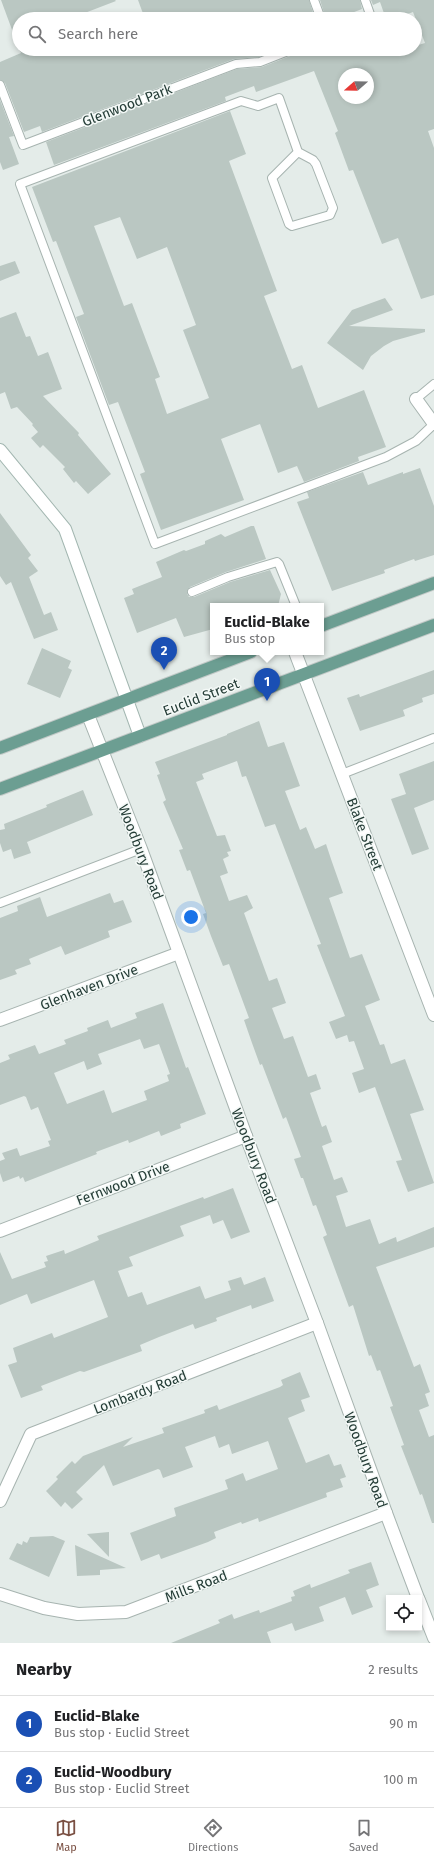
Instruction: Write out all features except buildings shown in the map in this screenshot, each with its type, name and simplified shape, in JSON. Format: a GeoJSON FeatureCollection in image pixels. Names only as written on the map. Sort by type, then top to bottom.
{"type":"FeatureCollection","features":[{"type":"Feature","properties":{"kind":"main road"},"geometry":{"type":"LineString","coordinates":[[324,625],[434,583]]}},
{"type":"Feature","properties":{"kind":"main road","name":"Euclid Street"},"geometry":{"type":"LineString","coordinates":[[0,789],[434,624]]}},
{"type":"Feature","properties":{"kind":"main road","name":"Euclid Street"},"geometry":{"type":"LineString","coordinates":[[0,748],[243,655]]}},
{"type":"Feature","properties":{"kind":"street"},"geometry":{"type":"LineString","coordinates":[[416,399],[434,424]]}},
{"type":"Feature","properties":{"kind":"street"},"geometry":{"type":"LineString","coordinates":[[3,458],[64,529],[140,736]]}},
{"type":"Feature","properties":{"kind":"street","name":"Blake Street"},"geometry":{"type":"LineString","coordinates":[[296,655],[434,1015]]}},
{"type":"Feature","properties":{"kind":"street","name":"Woodbury Road"},"geometry":{"type":"LineString","coordinates":[[88,715],[141,849],[178,953],[318,1323],[386,1513],[417,1595]]}},
{"type":"Feature","properties":{"kind":"street","name":"Glenhaven Drive"},"geometry":{"type":"LineString","coordinates":[[0,1020],[178,953]]}},
{"type":"Feature","properties":{"kind":"street","name":"Fernwood Drive"},"geometry":{"type":"LineString","coordinates":[[0,1231],[246,1136]]}},
{"type":"Feature","properties":{"kind":"street","name":"Lombardy Road"},"geometry":{"type":"LineString","coordinates":[[0,1501],[31,1434],[318,1323]]}},
{"type":"Feature","properties":{"kind":"street","name":"Mills Road"},"geometry":{"type":"LineString","coordinates":[[0,1594],[44,1608],[78,1614],[126,1612],[386,1513]]}},
{"type":"Feature","properties":{"kind":"street","name":"Woodbury Road"},"geometry":{"type":"LineString","coordinates":[[422,1607],[434,1638]]}},
{"type":"Feature","properties":{"kind":"lane"},"geometry":{"type":"LineString","coordinates":[[314,0],[318,12]]}},
{"type":"Feature","properties":{"kind":"lane"},"geometry":{"type":"LineString","coordinates":[[365,0],[369,12]]}},
{"type":"Feature","properties":{"kind":"lane","name":"Glenwood Park"},"geometry":{"type":"LineString","coordinates":[[0,85],[23,145],[236,64],[260,62],[275,56]]}},
{"type":"Feature","properties":{"kind":"lane"},"geometry":{"type":"LineString","coordinates":[[298,152],[272,178],[289,224],[292,226],[330,215],[332,212],[316,164],[313,160],[298,152],[279,98],[258,106],[241,101],[20,184],[155,544],[386,457],[416,441],[434,424]]}},
{"type":"Feature","properties":{"kind":"lane"},"geometry":{"type":"LineString","coordinates":[[416,399],[434,384]]}},
{"type":"Feature","properties":{"kind":"lane"},"geometry":{"type":"LineString","coordinates":[[192,592],[228,577],[277,562],[295,603]]}},
{"type":"Feature","properties":{"kind":"lane"},"geometry":{"type":"LineString","coordinates":[[342,774],[434,738]]}},
{"type":"Feature","properties":{"kind":"lane"},"geometry":{"type":"LineString","coordinates":[[0,903],[141,849]]}},
{"type":"Feature","properties":{"kind":"place","name":"Euclid-Woodbury"},"geometry":{"type":"Point","coordinates":[164,670]}},
{"type":"Feature","properties":{"kind":"place","name":"Euclid-Blake"},"geometry":{"type":"Point","coordinates":[267,701]}}]}
